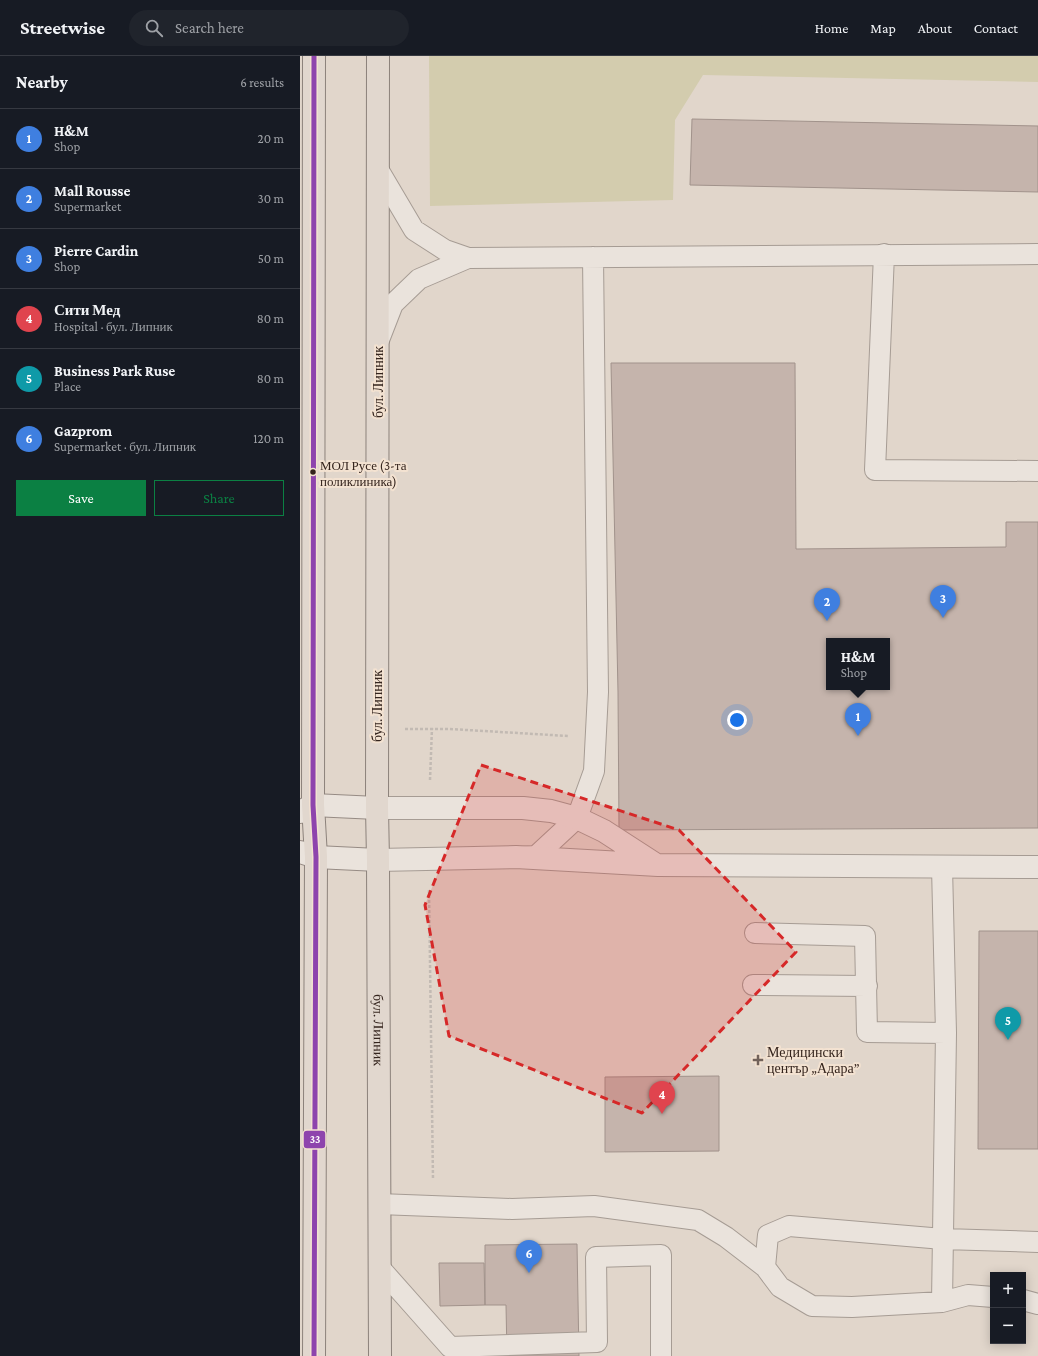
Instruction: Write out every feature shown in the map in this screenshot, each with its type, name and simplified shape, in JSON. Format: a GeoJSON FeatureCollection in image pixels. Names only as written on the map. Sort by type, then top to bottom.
{"type":"FeatureCollection","features":[{"type":"Feature","properties":{"kind":"main road"},"geometry":{"type":"LineString","coordinates":[[314,56],[307,808],[314,1356]]}},
{"type":"Feature","properties":{"kind":"main road","name":"бул. Липник"},"geometry":{"type":"LineString","coordinates":[[378,56],[377,808],[380,1356]]}},
{"type":"Feature","properties":{"kind":"street"},"geometry":{"type":"LineString","coordinates":[[307,808],[523,808],[551,811],[577,818],[604,831],[658,865]]}},
{"type":"Feature","properties":{"kind":"street"},"geometry":{"type":"LineString","coordinates":[[308,854],[378,860],[516,857],[658,865],[1038,867]]}},
{"type":"Feature","properties":{"kind":"lane"},"geometry":{"type":"LineString","coordinates":[[378,168],[414,230],[445,250],[468,258],[1038,254]]}},
{"type":"Feature","properties":{"kind":"lane"},"geometry":{"type":"LineString","coordinates":[[884,254],[875,470],[1038,471]]}},
{"type":"Feature","properties":{"kind":"lane"},"geometry":{"type":"LineString","coordinates":[[516,857],[536,856],[577,818],[594,771],[598,692],[593,257]]}},
{"type":"Feature","properties":{"kind":"lane"},"geometry":{"type":"LineString","coordinates":[[378,343],[393,304],[418,279],[468,258]]}},
{"type":"Feature","properties":{"kind":"lane"},"geometry":{"type":"LineString","coordinates":[[942,866],[946,1033],[942,1302]]}},
{"type":"Feature","properties":{"kind":"lane"},"geometry":{"type":"LineString","coordinates":[[755,933],[865,936],[868,1032],[946,1033]]}},
{"type":"Feature","properties":{"kind":"lane"},"geometry":{"type":"LineString","coordinates":[[753,985],[866,986]]}},
{"type":"Feature","properties":{"kind":"lane"},"geometry":{"type":"LineString","coordinates":[[379,1204],[512,1209],[594,1206],[698,1220],[726,1237],[765,1267],[780,1287],[812,1306],[852,1307],[942,1302],[968,1295],[990,1297]]}},
{"type":"Feature","properties":{"kind":"lane"},"geometry":{"type":"LineString","coordinates":[[765,1267],[768,1235],[789,1226],[943,1239],[1038,1242]]}},
{"type":"Feature","properties":{"kind":"lane"},"geometry":{"type":"LineString","coordinates":[[380,1268],[450,1347],[470,1351],[597,1342],[596,1257],[661,1255],[661,1356]]}},
{"type":"Feature","properties":{"kind":"lane"},"geometry":{"type":"LineString","coordinates":[[1026,1301],[1038,1304]]}},
{"type":"Feature","properties":{"kind":"path"},"geometry":{"type":"LineString","coordinates":[[378,729],[432,728],[596,738]]}},
{"type":"Feature","properties":{"kind":"path"},"geometry":{"type":"LineString","coordinates":[[430,808],[432,728]]}},
{"type":"Feature","properties":{"kind":"path"},"geometry":{"type":"LineString","coordinates":[[429,890],[433,1206]]}},
{"type":"Feature","properties":{"kind":"highlighted area"},"geometry":{"type":"Polygon","coordinates":[[[481,765],[679,830],[796,952],[642,1113],[449,1036],[425,905],[481,765]]]}},
{"type":"Feature","properties":{"kind":"shaded area"},"geometry":{"type":"Polygon","coordinates":[[[429,56],[1038,56],[1038,82],[703,75],[675,120],[673,200],[430,206],[429,56]]]}},
{"type":"Feature","properties":{"kind":"building"},"geometry":{"type":"Polygon","coordinates":[[[692,119],[1038,126],[1038,192],[690,185],[692,119]]]}},
{"type":"Feature","properties":{"kind":"building"},"geometry":{"type":"Polygon","coordinates":[[[611,363],[795,363],[796,549],[1006,547],[1006,522],[1038,522],[1038,828],[619,830],[618,692],[611,363]]]}},
{"type":"Feature","properties":{"kind":"building"},"geometry":{"type":"Polygon","coordinates":[[[979,931],[1038,931],[1038,1149],[978,1149],[979,931]]]}},
{"type":"Feature","properties":{"kind":"building"},"geometry":{"type":"Polygon","coordinates":[[[719,1076],[719,1151],[605,1152],[605,1077],[719,1076]]]}},
{"type":"Feature","properties":{"kind":"building"},"geometry":{"type":"Polygon","coordinates":[[[577,1244],[579,1356],[507,1356],[506,1305],[485,1305],[485,1245],[577,1244]]]}},
{"type":"Feature","properties":{"kind":"building"},"geometry":{"type":"Polygon","coordinates":[[[439,1263],[484,1263],[485,1305],[440,1306],[439,1263]]]}},
{"type":"Feature","properties":{"kind":"transit line","name":"33"},"geometry":{"type":"LineString","coordinates":[[314,56],[313,805],[316,857],[314,1356]]}},
{"type":"Feature","properties":{"kind":"place","name":"МОЛ Русе (3-та поликлиника)"},"geometry":{"type":"Point","coordinates":[313,472]}},
{"type":"Feature","properties":{"kind":"place","name":"Pierre Cardin"},"geometry":{"type":"Point","coordinates":[943,618]}},
{"type":"Feature","properties":{"kind":"place","name":"Mall Rousse"},"geometry":{"type":"Point","coordinates":[827,621]}},
{"type":"Feature","properties":{"kind":"place","name":"H&M"},"geometry":{"type":"Point","coordinates":[858,736]}},
{"type":"Feature","properties":{"kind":"place","name":"Business Park Ruse"},"geometry":{"type":"Point","coordinates":[1008,1040]}},
{"type":"Feature","properties":{"kind":"place","name":"Медицински център „Адара”"},"geometry":{"type":"Point","coordinates":[758,1060]}},
{"type":"Feature","properties":{"kind":"place","name":"Сити Мед"},"geometry":{"type":"Point","coordinates":[662,1114]}},
{"type":"Feature","properties":{"kind":"place","name":"Gazprom"},"geometry":{"type":"Point","coordinates":[529,1273]}}]}
